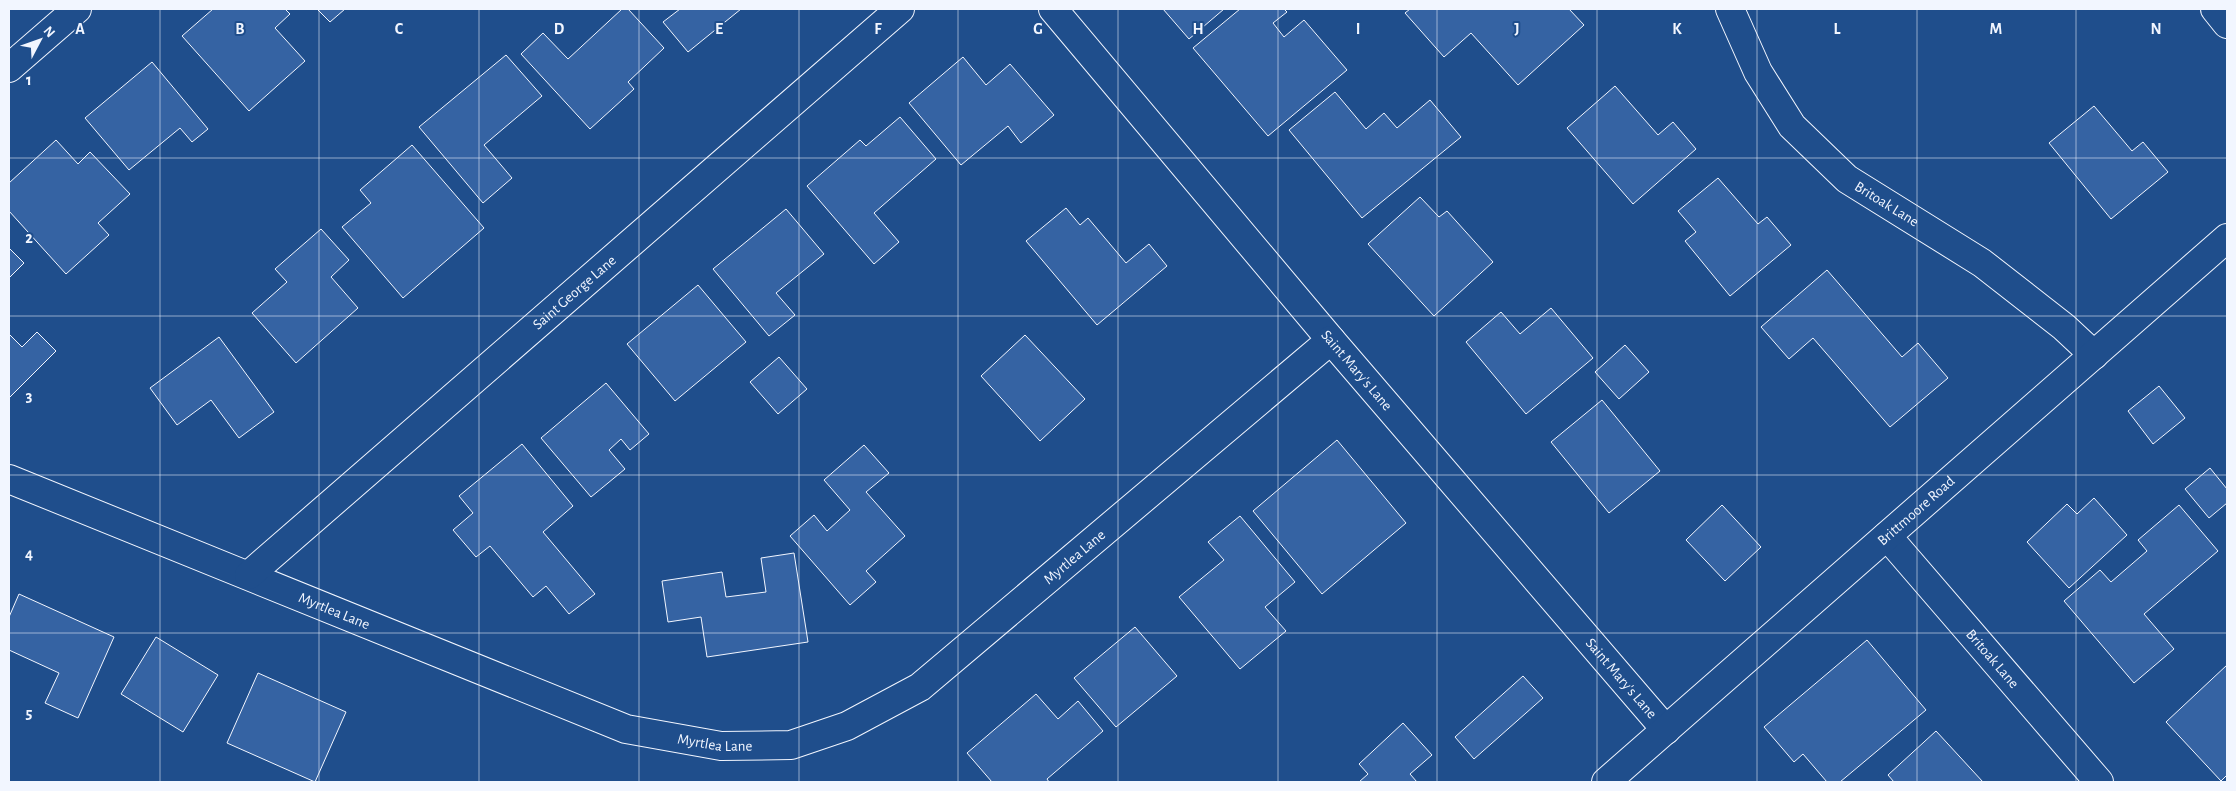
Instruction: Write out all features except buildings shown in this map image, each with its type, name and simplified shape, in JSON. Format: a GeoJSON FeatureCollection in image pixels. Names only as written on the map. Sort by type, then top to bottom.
{"type":"FeatureCollection","features":[{"type":"Feature","properties":{"kind":"street"},"geometry":{"type":"LineString","coordinates":[[9,68],[77,9]]}},
{"type":"Feature","properties":{"kind":"street","name":"Saint George Lane"},"geometry":{"type":"LineString","coordinates":[[249,576],[900,9]]}},
{"type":"Feature","properties":{"kind":"street","name":"Saint Mary's Lane"},"geometry":{"type":"LineString","coordinates":[[1053,9],[1331,340],[1666,730]]}},
{"type":"Feature","properties":{"kind":"street","name":"Britoak Lane"},"geometry":{"type":"LineString","coordinates":[[1730,9],[1758,72],[1792,126],[1847,179],[1982,262],[2064,327],[2094,355]]}},
{"type":"Feature","properties":{"kind":"street"},"geometry":{"type":"LineString","coordinates":[[2214,9],[2227,24]]}},
{"type":"Feature","properties":{"kind":"street","name":"Brittmoore Road"},"geometry":{"type":"LineString","coordinates":[[1606,782],[2227,238]]}},
{"type":"Feature","properties":{"kind":"street","name":"Myrtlea Lane"},"geometry":{"type":"LineString","coordinates":[[9,479],[626,729],[721,746],[791,745],[847,726],[920,687],[1331,340]]}},
{"type":"Feature","properties":{"kind":"street","name":"Britoak Lane"},"geometry":{"type":"LineString","coordinates":[[1887,536],[2099,782]]}}]}
